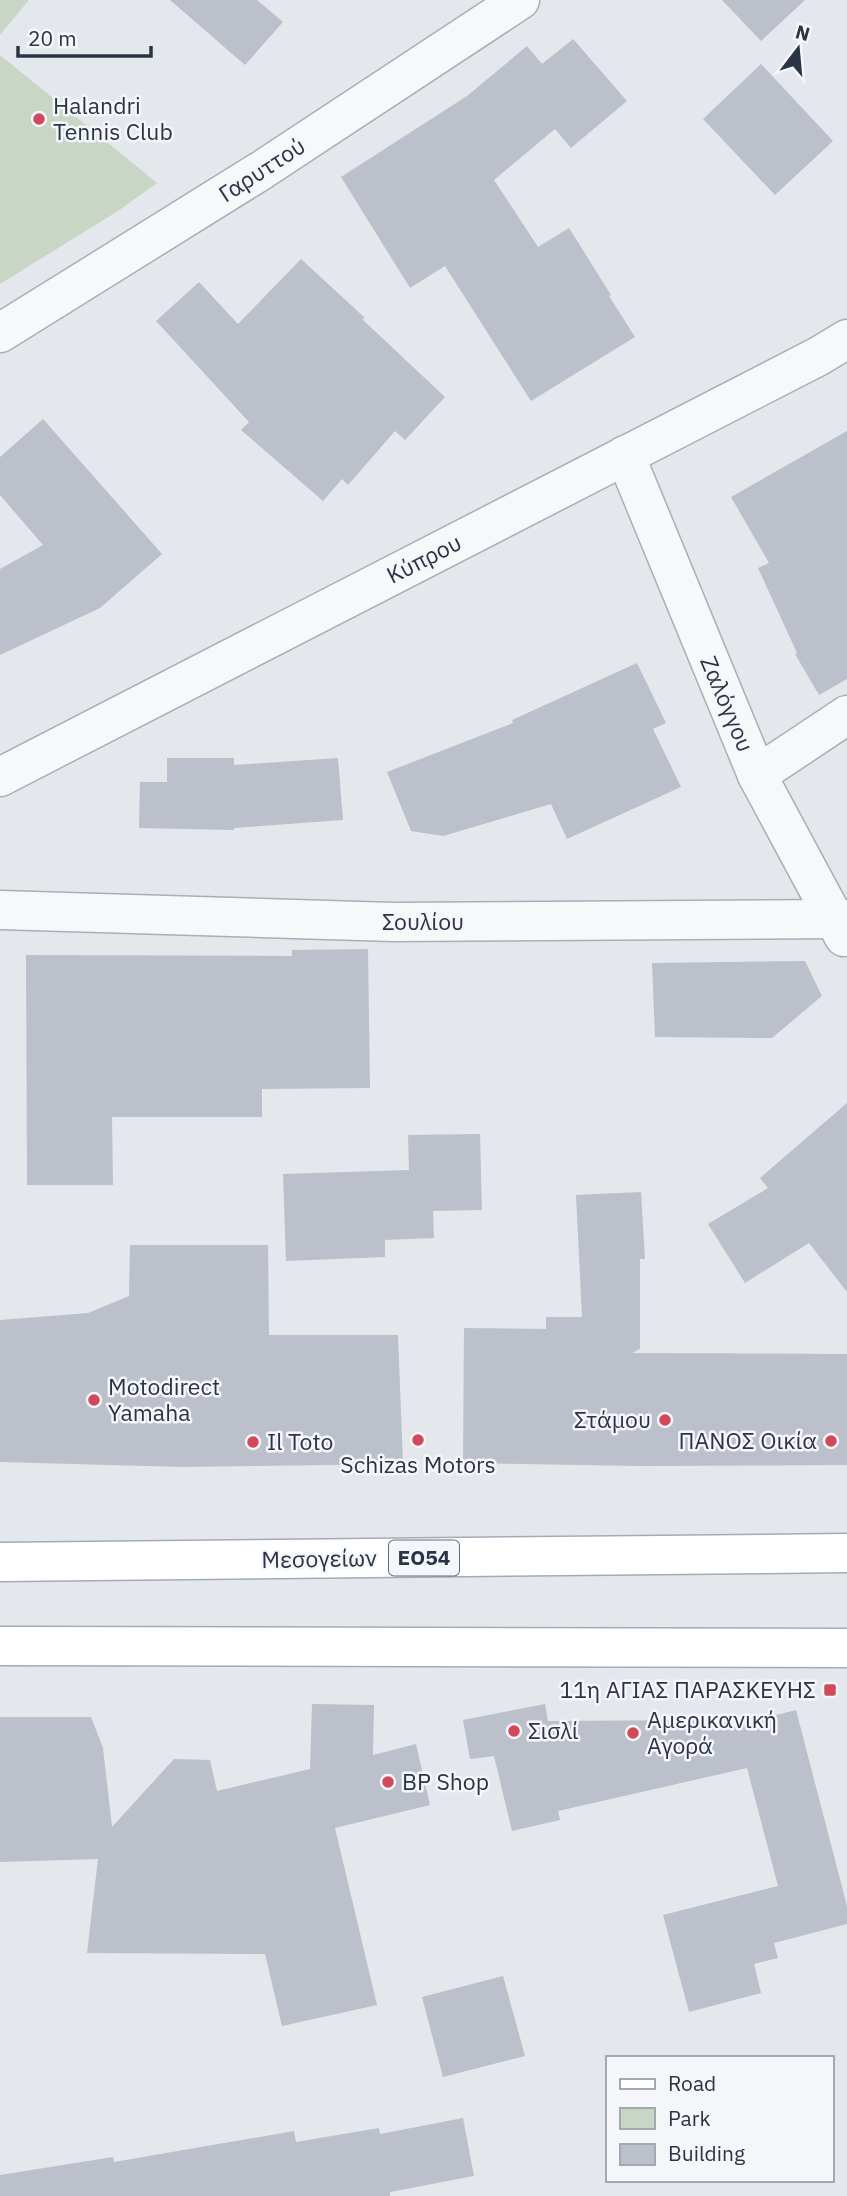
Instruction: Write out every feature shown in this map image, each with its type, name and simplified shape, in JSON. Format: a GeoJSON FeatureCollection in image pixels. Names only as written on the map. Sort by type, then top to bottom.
{"type":"FeatureCollection","features":[{"type":"Feature","properties":{"kind":"main road","name":"Μεσογείων"},"geometry":{"type":"LineString","coordinates":[[0,1562],[847,1553]]}},
{"type":"Feature","properties":{"kind":"main road"},"geometry":{"type":"LineString","coordinates":[[0,1646],[847,1648]]}},
{"type":"Feature","properties":{"kind":"street","name":"Γαρυττού"},"geometry":{"type":"LineString","coordinates":[[0,333],[262,170],[520,0]]}},
{"type":"Feature","properties":{"kind":"street","name":"Κύπρου"},"geometry":{"type":"LineString","coordinates":[[0,777],[819,356],[847,339]]}},
{"type":"Feature","properties":{"kind":"street","name":"Ζαλόγγου"},"geometry":{"type":"LineString","coordinates":[[625,455],[757,775],[843,927]]}},
{"type":"Feature","properties":{"kind":"street"},"geometry":{"type":"LineString","coordinates":[[757,775],[847,715]]}},
{"type":"Feature","properties":{"kind":"street","name":"Σουλίου"},"geometry":{"type":"LineString","coordinates":[[0,910],[393,922],[843,927]]}},
{"type":"Feature","properties":{"kind":"green space"},"geometry":{"type":"Polygon","coordinates":[[[0,0],[29,0],[0,35],[0,0]]]}},
{"type":"Feature","properties":{"kind":"green space","name":"Halandri Tennis Club"},"geometry":{"type":"Polygon","coordinates":[[[0,55],[157,183],[118,211],[0,284],[0,55]]]}},
{"type":"Feature","properties":{"kind":"building"},"geometry":{"type":"Polygon","coordinates":[[[170,0],[257,0],[283,22],[245,65],[170,0]]]}},
{"type":"Feature","properties":{"kind":"building"},"geometry":{"type":"Polygon","coordinates":[[[722,0],[805,0],[761,41],[722,0]]]}},
{"type":"Feature","properties":{"kind":"building"},"geometry":{"type":"Polygon","coordinates":[[[573,39],[627,101],[571,148],[555,129],[494,180],[538,247],[569,228],[635,337],[531,401],[445,266],[410,288],[341,177],[467,96],[527,46],[542,64],[573,39]]]}},
{"type":"Feature","properties":{"kind":"building"},"geometry":{"type":"Polygon","coordinates":[[[761,64],[833,141],[775,195],[703,119],[761,64]]]}},
{"type":"Feature","properties":{"kind":"building"},"geometry":{"type":"Polygon","coordinates":[[[301,259],[445,397],[405,440],[395,431],[348,485],[342,479],[323,501],[241,430],[249,422],[156,321],[199,282],[238,324],[301,259]]]}},
{"type":"Feature","properties":{"kind":"building"},"geometry":{"type":"Polygon","coordinates":[[[43,419],[162,554],[100,608],[0,655],[0,569],[43,545],[0,495],[0,457],[43,419]]]}},
{"type":"Feature","properties":{"kind":"building"},"geometry":{"type":"Polygon","coordinates":[[[847,431],[847,679],[819,695],[795,654],[797,653],[758,568],[769,563],[731,497],[847,431]]]}},
{"type":"Feature","properties":{"kind":"building"},"geometry":{"type":"Polygon","coordinates":[[[637,663],[666,723],[653,729],[681,787],[567,839],[551,804],[443,836],[411,831],[387,772],[513,723],[512,720],[637,663]]]}},
{"type":"Feature","properties":{"kind":"building"},"geometry":{"type":"Polygon","coordinates":[[[167,758],[234,758],[234,765],[338,758],[343,820],[234,830],[139,828],[140,782],[167,782],[167,758]]]}},
{"type":"Feature","properties":{"kind":"building"},"geometry":{"type":"Polygon","coordinates":[[[368,949],[370,1088],[262,1089],[262,1117],[112,1117],[113,1185],[27,1185],[26,955],[292,956],[292,950],[368,949]]]}},
{"type":"Feature","properties":{"kind":"building"},"geometry":{"type":"Polygon","coordinates":[[[805,961],[822,996],[772,1038],[655,1037],[652,963],[805,961]]]}},
{"type":"Feature","properties":{"kind":"building"},"geometry":{"type":"Polygon","coordinates":[[[847,1103],[847,1292],[809,1243],[745,1283],[708,1224],[768,1188],[760,1178],[847,1103]]]}},
{"type":"Feature","properties":{"kind":"building"},"geometry":{"type":"Polygon","coordinates":[[[480,1134],[482,1210],[433,1211],[434,1238],[385,1240],[385,1257],[286,1261],[283,1174],[409,1170],[408,1135],[480,1134]]]}},
{"type":"Feature","properties":{"kind":"building"},"geometry":{"type":"Polygon","coordinates":[[[641,1192],[645,1259],[640,1259],[640,1349],[632,1353],[847,1354],[847,1465],[463,1463],[464,1328],[546,1329],[546,1317],[582,1317],[576,1195],[641,1192]]]}},
{"type":"Feature","properties":{"kind":"building"},"geometry":{"type":"Polygon","coordinates":[[[130,1245],[268,1245],[269,1335],[398,1335],[403,1464],[183,1467],[0,1462],[0,1320],[88,1313],[129,1296],[130,1245]]]}},
{"type":"Feature","properties":{"kind":"building"},"geometry":{"type":"Polygon","coordinates":[[[312,1704],[374,1705],[373,1755],[416,1744],[430,1805],[335,1828],[377,2005],[282,2026],[265,1954],[87,1953],[98,1859],[0,1862],[0,1717],[91,1717],[103,1748],[112,1827],[174,1759],[210,1760],[217,1791],[310,1769],[312,1704]]]}},
{"type":"Feature","properties":{"kind":"building"},"geometry":{"type":"Polygon","coordinates":[[[545,1704],[548,1721],[712,1720],[715,1731],[796,1710],[847,1906],[847,1924],[774,1943],[778,1958],[754,1964],[761,1993],[689,2012],[663,1915],[778,1886],[747,1768],[558,1811],[560,1820],[512,1831],[494,1756],[470,1759],[463,1720],[545,1704]]]}},
{"type":"Feature","properties":{"kind":"building"},"geometry":{"type":"Polygon","coordinates":[[[503,1976],[525,2056],[443,2077],[422,1997],[503,1976]]]}},
{"type":"Feature","properties":{"kind":"building"},"geometry":{"type":"Polygon","coordinates":[[[463,2118],[474,2176],[390,2192],[390,2196],[0,2196],[0,2175],[113,2157],[114,2162],[294,2131],[296,2142],[379,2128],[380,2134],[463,2118]]]}},
{"type":"Feature","properties":{"kind":"place","name":"Halandri Tennis Club"},"geometry":{"type":"Point","coordinates":[39,119]}},
{"type":"Feature","properties":{"kind":"place","name":"Motodirect Yamaha"},"geometry":{"type":"Point","coordinates":[94,1400]}},
{"type":"Feature","properties":{"kind":"place","name":"Στάμου"},"geometry":{"type":"Point","coordinates":[665,1420]}},
{"type":"Feature","properties":{"kind":"place","name":"Schizas Motors"},"geometry":{"type":"Point","coordinates":[418,1440]}},
{"type":"Feature","properties":{"kind":"place","name":"ΠΑΝΟΣ Οικία"},"geometry":{"type":"Point","coordinates":[831,1441]}},
{"type":"Feature","properties":{"kind":"place","name":"Il Toto"},"geometry":{"type":"Point","coordinates":[253,1442]}},
{"type":"Feature","properties":{"kind":"place","name":"11η ΑΓΙΑΣ ΠΑΡΑΣΚΕΥΗΣ"},"geometry":{"type":"Point","coordinates":[830,1690]}},
{"type":"Feature","properties":{"kind":"place","name":"Σισλί"},"geometry":{"type":"Point","coordinates":[514,1731]}},
{"type":"Feature","properties":{"kind":"place","name":"Αμερικανική Αγορά"},"geometry":{"type":"Point","coordinates":[633,1733]}},
{"type":"Feature","properties":{"kind":"place","name":"BP Shop"},"geometry":{"type":"Point","coordinates":[388,1782]}}]}
